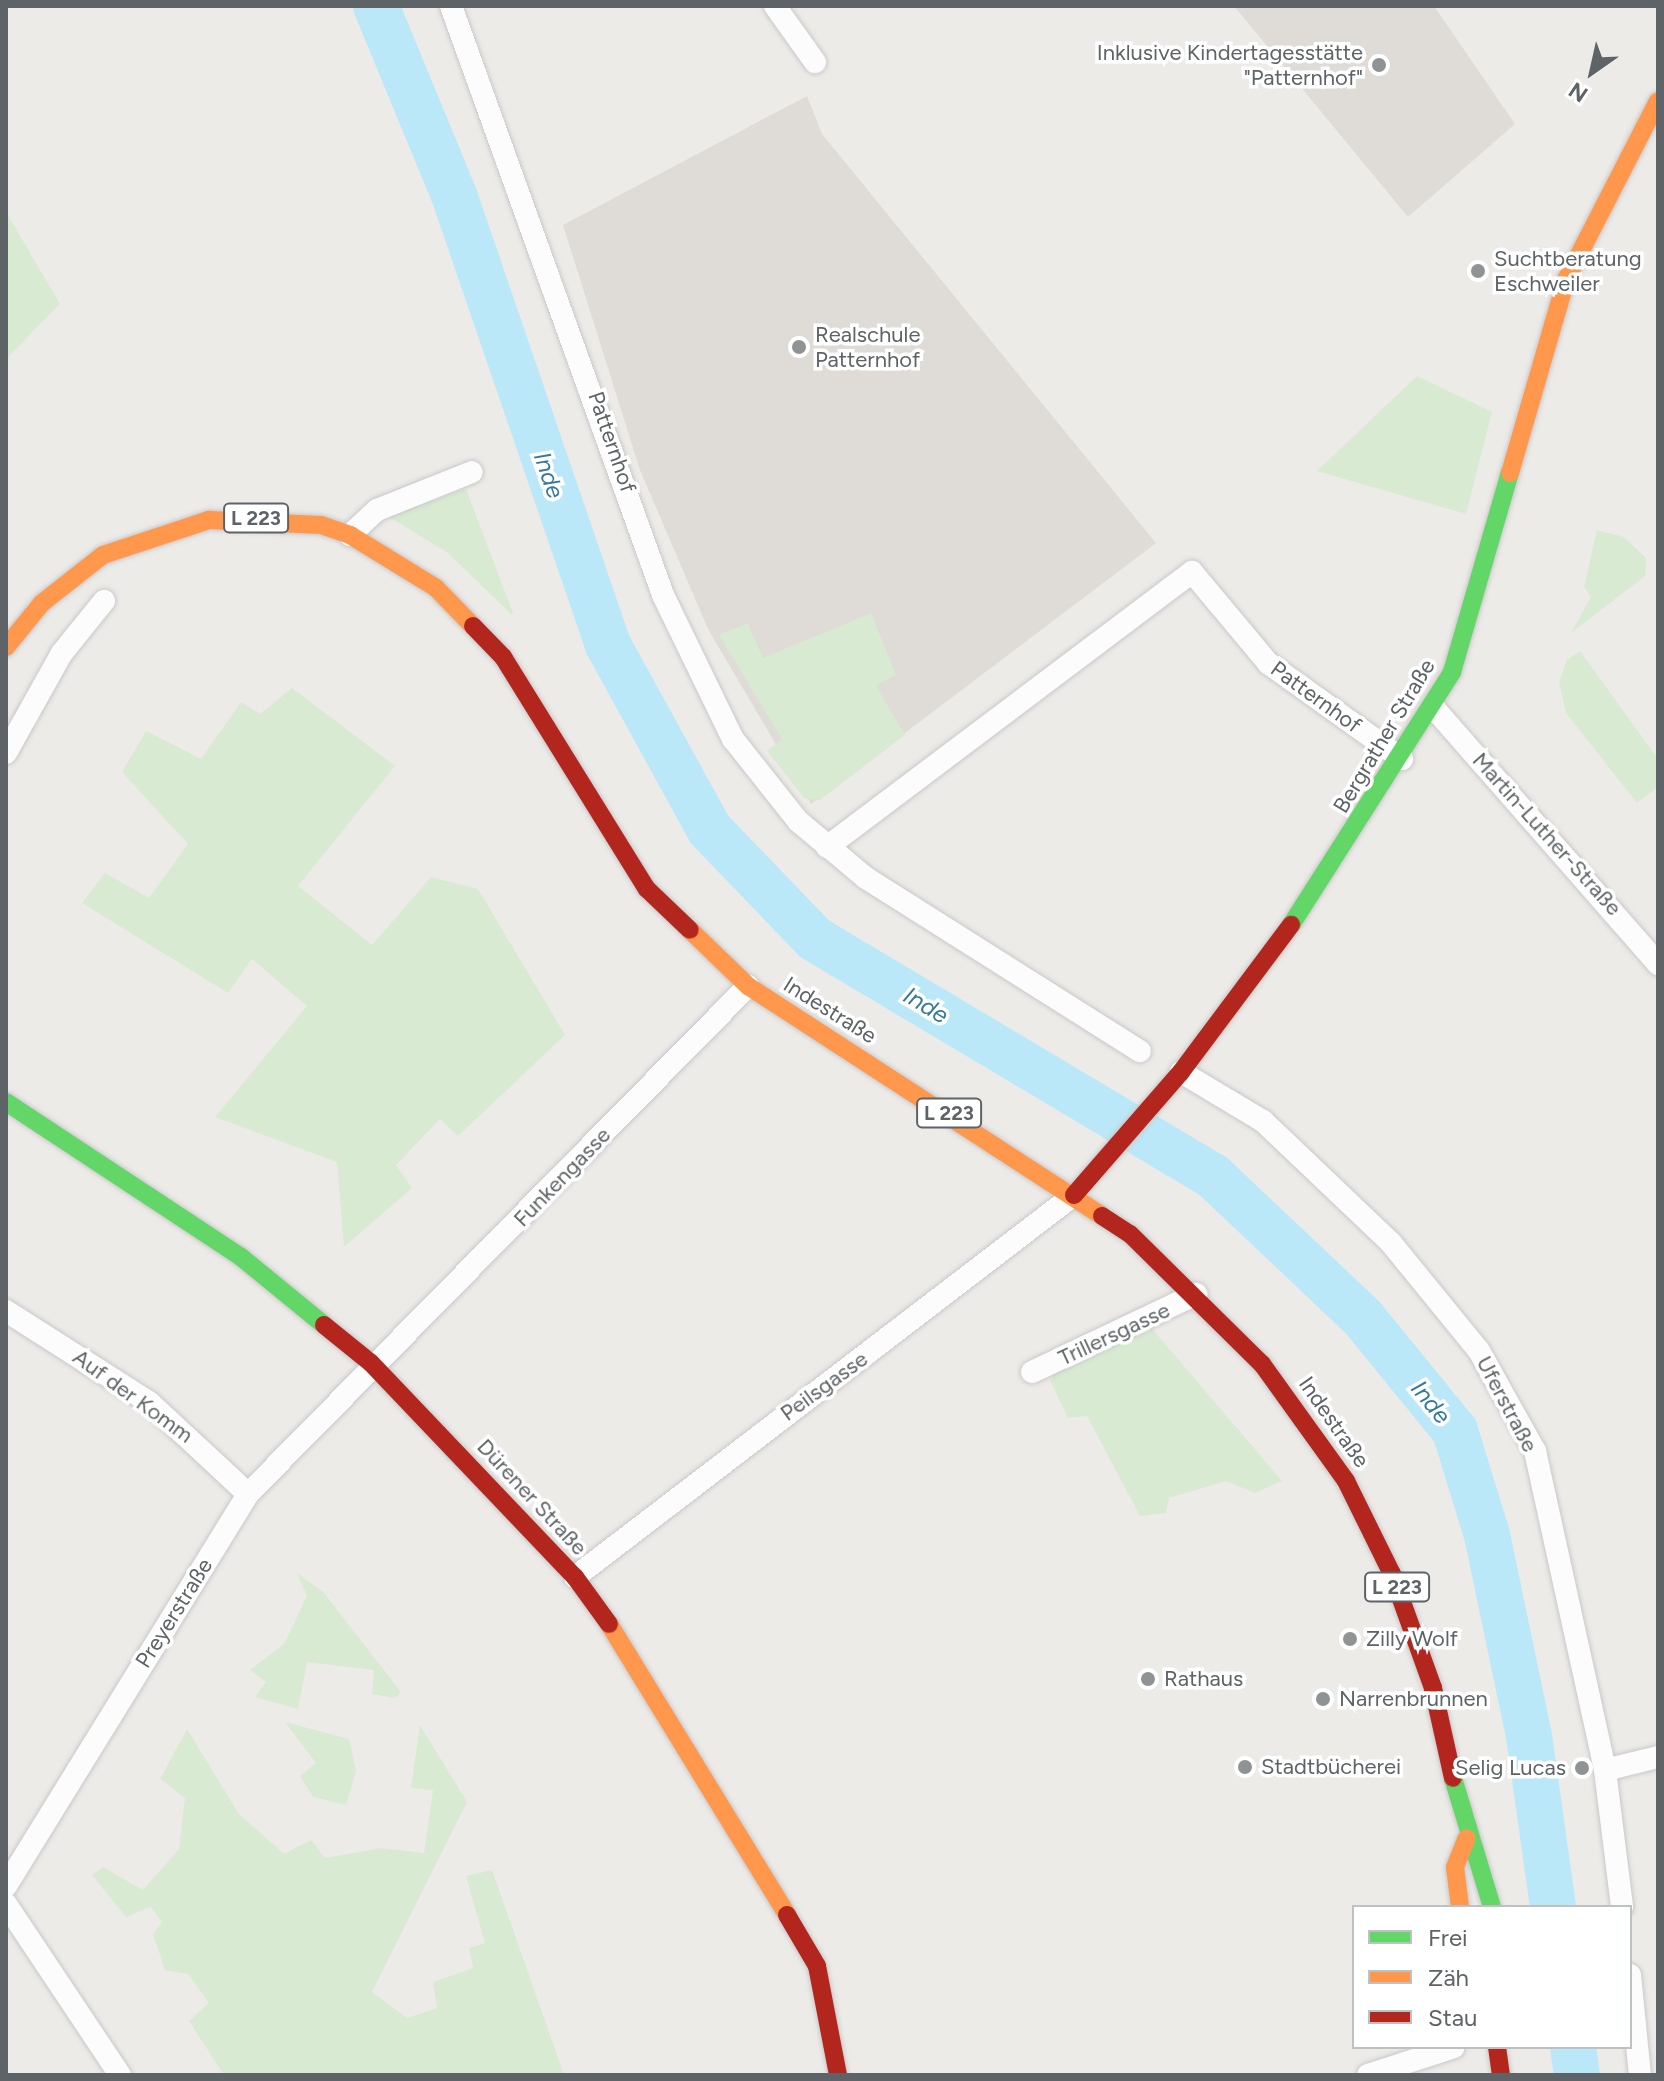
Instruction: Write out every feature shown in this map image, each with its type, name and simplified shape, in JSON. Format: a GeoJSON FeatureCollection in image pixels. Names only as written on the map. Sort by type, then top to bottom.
{"type":"FeatureCollection","features":[{"type":"Feature","properties":{"kind":"main road","name":"Bergrather Straße"},"geometry":{"type":"LineString","coordinates":[[1074,1195],[1181,1072],[1312,897],[1433,707],[1462,650],[1566,280],[1658,101]]}},
{"type":"Feature","properties":{"kind":"main road","name":"Indestraße"},"geometry":{"type":"LineString","coordinates":[[6,647],[42,603],[134,539],[209,520],[265,518],[350,535],[436,588],[472,621],[503,657],[647,889],[748,986],[1074,1195],[1196,1294],[1262,1364],[1353,1494],[1392,1574],[1433,1688],[1467,1838],[1485,1866],[1492,1905]]}},
{"type":"Feature","properties":{"kind":"main road","name":"Dürener Straße"},"geometry":{"type":"LineString","coordinates":[[6,1102],[241,1257],[371,1363],[575,1577],[632,1657],[817,1966],[838,2075]]}},
{"type":"Feature","properties":{"kind":"main road","name":"Indestraße"},"geometry":{"type":"LineString","coordinates":[[1460,1905],[1455,1867],[1467,1838]]}},
{"type":"Feature","properties":{"kind":"main road"},"geometry":{"type":"LineString","coordinates":[[1497,2049],[1501,2075]]}},
{"type":"Feature","properties":{"kind":"street","name":"Patternhof"},"geometry":{"type":"LineString","coordinates":[[451,6],[694,668],[733,739],[827,847],[953,936],[1140,1051]]}},
{"type":"Feature","properties":{"kind":"street"},"geometry":{"type":"LineString","coordinates":[[775,6],[815,62]]}},
{"type":"Feature","properties":{"kind":"street"},"geometry":{"type":"LineString","coordinates":[[350,535],[377,510],[472,472]]}},
{"type":"Feature","properties":{"kind":"street","name":"Patternhof"},"geometry":{"type":"LineString","coordinates":[[827,847],[1192,572],[1268,663],[1402,759]]}},
{"type":"Feature","properties":{"kind":"street"},"geometry":{"type":"LineString","coordinates":[[6,753],[62,653],[104,601]]}},
{"type":"Feature","properties":{"kind":"street","name":"Martin-Luther-Straße"},"geometry":{"type":"LineString","coordinates":[[1433,707],[1658,964]]}},
{"type":"Feature","properties":{"kind":"street","name":"Funkengasse"},"geometry":{"type":"LineString","coordinates":[[371,1363],[748,986]]}},
{"type":"Feature","properties":{"kind":"street","name":"Uferstraße"},"geometry":{"type":"LineString","coordinates":[[1181,1072],[1263,1121],[1391,1243],[1479,1351],[1535,1451],[1605,1770],[1622,1905]]}},
{"type":"Feature","properties":{"kind":"street","name":"Peilsgasse"},"geometry":{"type":"LineString","coordinates":[[575,1577],[1074,1195]]}},
{"type":"Feature","properties":{"kind":"street","name":"Trillersgasse"},"geometry":{"type":"LineString","coordinates":[[1032,1372],[1196,1294]]}},
{"type":"Feature","properties":{"kind":"street","name":"Auf der Komm"},"geometry":{"type":"LineString","coordinates":[[6,1311],[149,1402],[248,1494]]}},
{"type":"Feature","properties":{"kind":"street","name":"Preyerstraße"},"geometry":{"type":"LineString","coordinates":[[6,1886],[248,1494],[371,1363]]}},
{"type":"Feature","properties":{"kind":"street"},"geometry":{"type":"LineString","coordinates":[[1605,1770],[1658,1757]]}},
{"type":"Feature","properties":{"kind":"street"},"geometry":{"type":"LineString","coordinates":[[6,1904],[120,2075]]}},
{"type":"Feature","properties":{"kind":"street"},"geometry":{"type":"LineString","coordinates":[[1632,1995],[1640,2075]]}},
{"type":"Feature","properties":{"kind":"street"},"geometry":{"type":"LineString","coordinates":[[1368,2075],[1448,2049]]}},
{"type":"Feature","properties":{"kind":"shaded area","name":"Inklusive Kindertagesstätte \"Patternhof\""},"geometry":{"type":"Polygon","coordinates":[[[1234,6],[1434,6],[1515,124],[1408,217],[1234,6]]]}},
{"type":"Feature","properties":{"kind":"shaded area","name":"Realschule Patternhof"},"geometry":{"type":"Polygon","coordinates":[[[807,96],[822,134],[1156,543],[811,804],[708,629],[640,470],[563,225],[807,96]]]}},
{"type":"Feature","properties":{"kind":"green space"},"geometry":{"type":"Polygon","coordinates":[[[6,212],[60,304],[6,359],[6,212]]]}},
{"type":"Feature","properties":{"kind":"green space"},"geometry":{"type":"Polygon","coordinates":[[[1417,376],[1492,412],[1466,514],[1317,471],[1417,376]]]}},
{"type":"Feature","properties":{"kind":"green space"},"geometry":{"type":"Polygon","coordinates":[[[466,489],[512,615],[448,553],[388,516],[466,489]]]}},
{"type":"Feature","properties":{"kind":"green space"},"geometry":{"type":"Polygon","coordinates":[[[1597,530],[1624,537],[1646,558],[1645,576],[1571,633],[1591,597],[1584,587],[1597,530]]]}},
{"type":"Feature","properties":{"kind":"green space"},"geometry":{"type":"Polygon","coordinates":[[[871,613],[896,675],[876,686],[905,735],[820,800],[805,799],[767,751],[782,739],[719,635],[748,623],[763,658],[871,613]]]}},
{"type":"Feature","properties":{"kind":"green space"},"geometry":{"type":"Polygon","coordinates":[[[1580,651],[1658,759],[1658,787],[1637,803],[1566,713],[1559,682],[1567,660],[1580,651]]]}},
{"type":"Feature","properties":{"kind":"green space"},"geometry":{"type":"Polygon","coordinates":[[[292,688],[395,766],[298,886],[372,945],[431,877],[478,889],[565,1035],[458,1136],[440,1119],[396,1165],[412,1188],[344,1247],[337,1162],[215,1117],[307,1006],[252,959],[228,993],[82,903],[105,873],[149,898],[188,844],[122,772],[146,731],[201,759],[241,702],[260,714],[292,688]]]}},
{"type":"Feature","properties":{"kind":"green space"},"geometry":{"type":"Polygon","coordinates":[[[1148,1324],[1282,1481],[1255,1493],[1226,1481],[1169,1498],[1166,1513],[1140,1516],[1087,1416],[1068,1418],[1050,1380],[1059,1367],[1148,1324]]]}},
{"type":"Feature","properties":{"kind":"green space"},"geometry":{"type":"Polygon","coordinates":[[[297,1573],[324,1593],[401,1692],[395,1698],[372,1694],[374,1670],[307,1662],[298,1709],[255,1697],[266,1682],[250,1670],[284,1644],[307,1596],[297,1573]]]}},
{"type":"Feature","properties":{"kind":"green space"},"geometry":{"type":"Polygon","coordinates":[[[285,1722],[349,1739],[356,1771],[346,1805],[313,1797],[300,1776],[316,1763],[285,1722]]]}},
{"type":"Feature","properties":{"kind":"green space"},"geometry":{"type":"Polygon","coordinates":[[[420,1725],[467,1802],[372,1992],[407,2018],[437,2008],[433,1982],[473,1968],[469,1948],[485,1943],[466,1876],[492,1870],[564,2075],[224,2075],[189,2021],[209,2003],[188,1974],[165,1970],[153,1934],[162,1922],[151,1907],[126,1917],[92,1875],[103,1867],[143,1890],[179,1849],[185,1798],[160,1779],[187,1729],[239,1814],[284,1854],[311,1840],[325,1858],[381,1848],[424,1853],[433,1790],[411,1788],[420,1725]]]}},
{"type":"Feature","properties":{"kind":"waterway","name":"Inde"},"geometry":{"type":"LineString","coordinates":[[376,6],[454,195],[607,643],[710,830],[815,939],[1213,1176],[1363,1318],[1455,1431],[1487,1535],[1529,1736],[1553,1905]]}},
{"type":"Feature","properties":{"kind":"waterway","name":"Inde"},"geometry":{"type":"LineString","coordinates":[[1573,2049],[1577,2075]]}},
{"type":"Feature","properties":{"kind":"traffic: fast"},"geometry":{"type":"LineString","coordinates":[[1291,925],[1452,672],[1510,473]]}},
{"type":"Feature","properties":{"kind":"traffic: fast"},"geometry":{"type":"LineString","coordinates":[[6,1102],[241,1257],[324,1325]]}},
{"type":"Feature","properties":{"kind":"traffic: fast"},"geometry":{"type":"LineString","coordinates":[[1453,1778],[1491,1905]]}},
{"type":"Feature","properties":{"kind":"traffic: slow"},"geometry":{"type":"LineString","coordinates":[[1510,473],[1566,280],[1658,101]]}},
{"type":"Feature","properties":{"kind":"traffic: slow"},"geometry":{"type":"LineString","coordinates":[[6,647],[42,603],[103,555],[209,520],[321,525],[350,535],[436,588],[473,626]]}},
{"type":"Feature","properties":{"kind":"traffic: slow"},"geometry":{"type":"LineString","coordinates":[[690,930],[748,986],[1102,1216]]}},
{"type":"Feature","properties":{"kind":"traffic: slow"},"geometry":{"type":"LineString","coordinates":[[609,1624],[787,1915]]}},
{"type":"Feature","properties":{"kind":"traffic: slow"},"geometry":{"type":"LineString","coordinates":[[1460,1905],[1455,1867],[1467,1838]]}},
{"type":"Feature","properties":{"kind":"traffic: jam"},"geometry":{"type":"LineString","coordinates":[[473,626],[503,657],[647,889],[690,930]]}},
{"type":"Feature","properties":{"kind":"traffic: jam"},"geometry":{"type":"LineString","coordinates":[[1074,1195],[1181,1072],[1291,925]]}},
{"type":"Feature","properties":{"kind":"traffic: jam"},"geometry":{"type":"LineString","coordinates":[[1102,1216],[1130,1234],[1262,1364],[1346,1481],[1392,1574],[1433,1688],[1453,1778]]}},
{"type":"Feature","properties":{"kind":"traffic: jam"},"geometry":{"type":"LineString","coordinates":[[324,1325],[371,1363],[575,1577],[609,1624]]}},
{"type":"Feature","properties":{"kind":"traffic: jam"},"geometry":{"type":"LineString","coordinates":[[787,1915],[817,1966],[838,2075]]}},
{"type":"Feature","properties":{"kind":"traffic: jam"},"geometry":{"type":"LineString","coordinates":[[1497,2049],[1501,2075]]}},
{"type":"Feature","properties":{"kind":"place","name":"Inklusive Kindertagesstätte \"Patternhof\""},"geometry":{"type":"Point","coordinates":[1379,65]}},
{"type":"Feature","properties":{"kind":"place","name":"Suchtberatung Eschweiler"},"geometry":{"type":"Point","coordinates":[1478,271]}},
{"type":"Feature","properties":{"kind":"place","name":"Realschule Patternhof"},"geometry":{"type":"Point","coordinates":[799,347]}},
{"type":"Feature","properties":{"kind":"place","name":"Zilly Wolf"},"geometry":{"type":"Point","coordinates":[1350,1639]}},
{"type":"Feature","properties":{"kind":"place","name":"Rathaus"},"geometry":{"type":"Point","coordinates":[1148,1679]}},
{"type":"Feature","properties":{"kind":"place","name":"Narrenbrunnen"},"geometry":{"type":"Point","coordinates":[1323,1699]}},
{"type":"Feature","properties":{"kind":"place","name":"Stadtbücherei"},"geometry":{"type":"Point","coordinates":[1245,1767]}},
{"type":"Feature","properties":{"kind":"place","name":"Selig Lucas"},"geometry":{"type":"Point","coordinates":[1582,1768]}}]}
